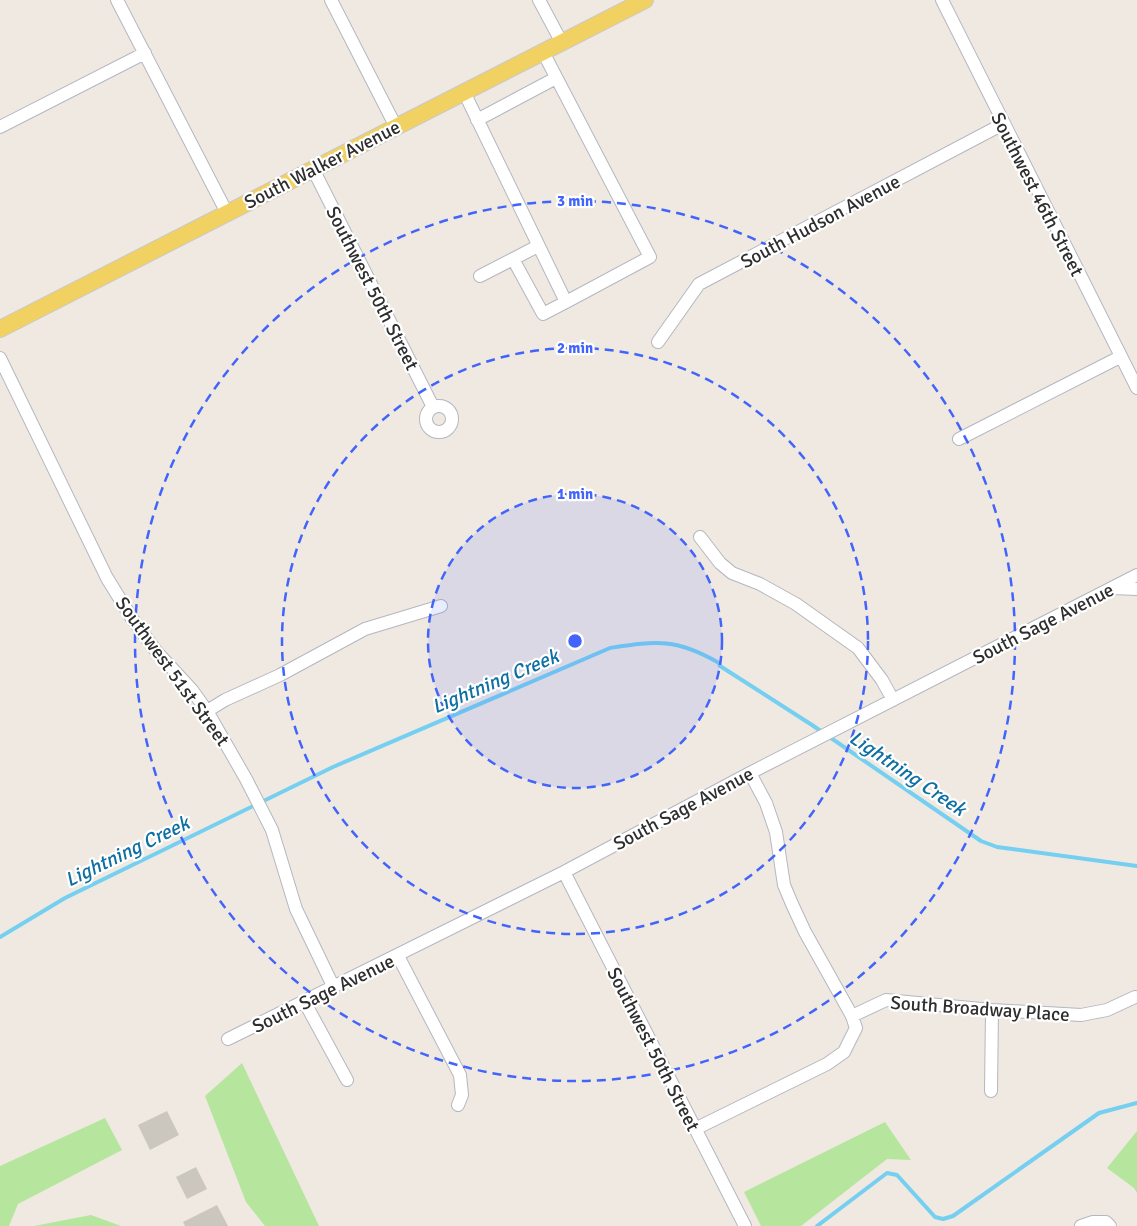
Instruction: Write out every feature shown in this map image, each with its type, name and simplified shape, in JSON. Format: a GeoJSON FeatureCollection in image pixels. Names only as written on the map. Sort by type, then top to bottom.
{"type":"FeatureCollection","features":[{"type":"Feature","properties":{"kind":"main road","name":"South Walker Avenue"},"geometry":{"type":"LineString","coordinates":[[0,330],[645,0]]}},
{"type":"Feature","properties":{"kind":"street"},"geometry":{"type":"LineString","coordinates":[[117,0],[227,213]]}},
{"type":"Feature","properties":{"kind":"street"},"geometry":{"type":"LineString","coordinates":[[331,0],[396,127]]}},
{"type":"Feature","properties":{"kind":"street"},"geometry":{"type":"LineString","coordinates":[[539,0],[562,43]]}},
{"type":"Feature","properties":{"kind":"street","name":"Southwest 46th Street"},"geometry":{"type":"LineString","coordinates":[[942,0],[1137,388]]}},
{"type":"Feature","properties":{"kind":"street"},"geometry":{"type":"LineString","coordinates":[[513,259],[543,314],[650,257],[543,52]]}},
{"type":"Feature","properties":{"kind":"street"},"geometry":{"type":"LineString","coordinates":[[0,127],[145,53]]}},
{"type":"Feature","properties":{"kind":"street"},"geometry":{"type":"LineString","coordinates":[[477,120],[556,78]]}},
{"type":"Feature","properties":{"kind":"street"},"geometry":{"type":"LineString","coordinates":[[464,92],[566,302]]}},
{"type":"Feature","properties":{"kind":"street","name":"South Hudson Avenue"},"geometry":{"type":"LineString","coordinates":[[658,342],[698,284],[1003,124]]}},
{"type":"Feature","properties":{"kind":"street","name":"Southwest 50th Street"},"geometry":{"type":"LineString","coordinates":[[313,169],[433,407]]}},
{"type":"Feature","properties":{"kind":"street"},"geometry":{"type":"LineString","coordinates":[[480,276],[538,246]]}},
{"type":"Feature","properties":{"kind":"street"},"geometry":{"type":"LineString","coordinates":[[959,439],[1120,357]]}},
{"type":"Feature","properties":{"kind":"street","name":"Southwest 51st Street"},"geometry":{"type":"LineString","coordinates":[[0,358],[107,578],[131,617],[151,644],[207,711],[246,779],[272,830],[296,909],[334,988]]}},
{"type":"Feature","properties":{"kind":"street"},"geometry":{"type":"LineString","coordinates":[[700,537],[720,563],[732,574],[760,584],[796,604],[858,648],[882,680],[893,700]]}},
{"type":"Feature","properties":{"kind":"street","name":"South Sage Avenue"},"geometry":{"type":"LineString","coordinates":[[228,1039],[334,988],[564,872],[750,773],[1137,575]]}},
{"type":"Feature","properties":{"kind":"street"},"geometry":{"type":"LineString","coordinates":[[1112,588],[1137,590]]}},
{"type":"Feature","properties":{"kind":"street"},"geometry":{"type":"LineString","coordinates":[[207,711],[225,700],[280,676],[365,629],[441,606]]}},
{"type":"Feature","properties":{"kind":"street"},"geometry":{"type":"LineString","coordinates":[[695,1130],[827,1064],[844,1052],[856,1028],[852,1016],[805,932],[784,885],[776,832],[766,803],[750,773]]}},
{"type":"Feature","properties":{"kind":"street","name":"Southwest 50th Street"},"geometry":{"type":"LineString","coordinates":[[564,872],[745,1226]]}},
{"type":"Feature","properties":{"kind":"street"},"geometry":{"type":"LineString","coordinates":[[398,956],[460,1075],[462,1095],[458,1105]]}},
{"type":"Feature","properties":{"kind":"street","name":"South Broadway Place"},"geometry":{"type":"LineString","coordinates":[[852,1016],[886,1000],[992,1010],[1082,1015],[1107,1010],[1135,997]]}},
{"type":"Feature","properties":{"kind":"street"},"geometry":{"type":"LineString","coordinates":[[304,1001],[348,1080]]}},
{"type":"Feature","properties":{"kind":"street"},"geometry":{"type":"LineString","coordinates":[[991,1091],[992,1010]]}},
{"type":"Feature","properties":{"kind":"street"},"geometry":{"type":"LineString","coordinates":[[1082,1226],[1099,1222],[1106,1222],[1110,1226]]}},
{"type":"Feature","properties":{"kind":"green space"},"geometry":{"type":"Polygon","coordinates":[[[242,1063],[319,1226],[265,1226],[246,1202],[205,1096],[242,1063]]]}},
{"type":"Feature","properties":{"kind":"green space"},"geometry":{"type":"Polygon","coordinates":[[[105,1118],[122,1150],[18,1204],[9,1226],[0,1226],[0,1166],[105,1118]]]}},
{"type":"Feature","properties":{"kind":"green space"},"geometry":{"type":"Polygon","coordinates":[[[885,1122],[911,1160],[887,1159],[801,1226],[761,1226],[744,1192],[885,1122]]]}},
{"type":"Feature","properties":{"kind":"green space"},"geometry":{"type":"Polygon","coordinates":[[[1137,1131],[1137,1193],[1134,1188],[1107,1168],[1137,1131]]]}},
{"type":"Feature","properties":{"kind":"green space"},"geometry":{"type":"Polygon","coordinates":[[[91,1215],[121,1226],[34,1226],[91,1215]]]}},
{"type":"Feature","properties":{"kind":"building"},"geometry":{"type":"Polygon","coordinates":[[[167,1111],[179,1135],[150,1150],[138,1125],[167,1111]]]}},
{"type":"Feature","properties":{"kind":"building"},"geometry":{"type":"Polygon","coordinates":[[[196,1167],[207,1189],[187,1199],[176,1177],[196,1167]]]}},
{"type":"Feature","properties":{"kind":"building"},"geometry":{"type":"Polygon","coordinates":[[[217,1205],[228,1226],[185,1226],[183,1222],[217,1205]]]}},
{"type":"Feature","properties":{"kind":"waterway","name":"Lightning Creek"},"geometry":{"type":"LineString","coordinates":[[0,937],[65,898],[333,767],[610,648],[654,643],[678,645],[719,663],[720,666],[812,725],[981,841],[997,847],[1137,866]]}},
{"type":"Feature","properties":{"kind":"waterway"},"geometry":{"type":"LineString","coordinates":[[817,1226],[887,1173],[897,1175],[935,1217],[943,1219],[953,1216],[1099,1113],[1137,1103]]}}]}
